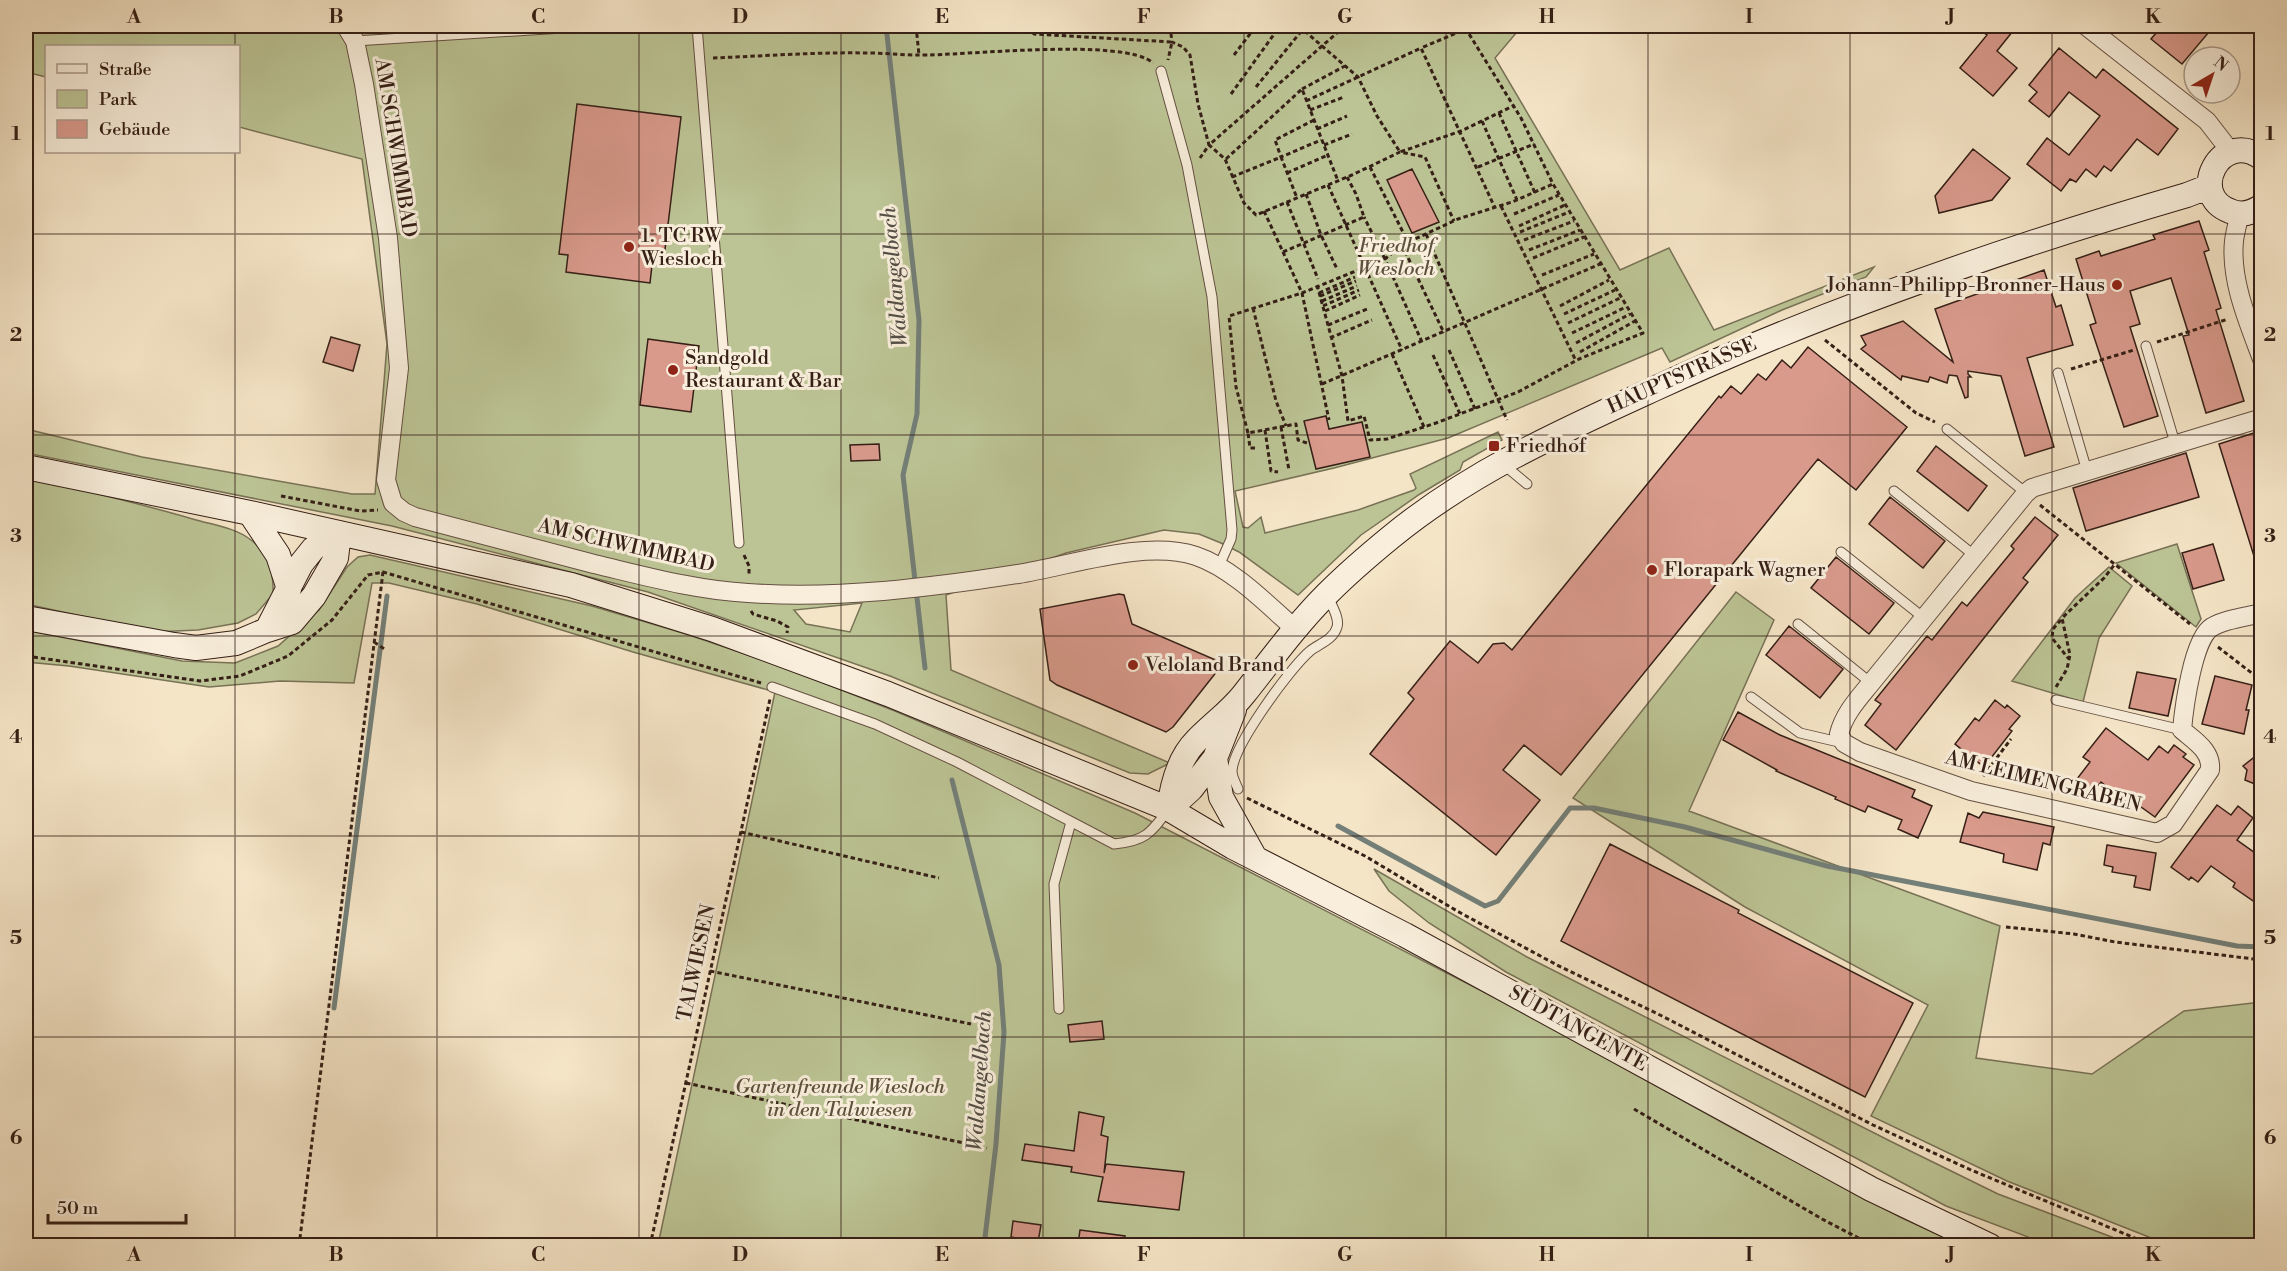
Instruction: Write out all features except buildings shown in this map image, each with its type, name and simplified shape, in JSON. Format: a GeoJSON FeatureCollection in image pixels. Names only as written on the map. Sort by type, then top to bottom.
{"type":"FeatureCollection","features":[{"type":"Feature","properties":{"kind":"main road"},"geometry":{"type":"LineString","coordinates":[[2251,210],[2233,212],[2220,205],[2210,186],[2210,177],[2217,162],[2231,152],[2246,151],[2262,158]]}},
{"type":"Feature","properties":{"kind":"main road","name":"HAUPTSTRASSE"},"geometry":{"type":"LineString","coordinates":[[1169,809],[1173,781],[1193,744],[1236,704],[1295,629],[1327,594],[1393,536],[1446,496],[1500,462],[1579,422],[1805,323],[1899,288],[2210,186]]}},
{"type":"Feature","properties":{"kind":"main road","name":"SÜDTANGENTE"},"geometry":{"type":"LineString","coordinates":[[26,467],[250,513],[571,585],[700,625],[888,694],[1169,809],[1871,1189],[1990,1245]]}},
{"type":"Feature","properties":{"kind":"main road"},"geometry":{"type":"LineString","coordinates":[[250,513],[278,555],[289,589]]}},
{"type":"Feature","properties":{"kind":"main road"},"geometry":{"type":"LineString","coordinates":[[267,630],[301,564],[324,540],[339,533]]}},
{"type":"Feature","properties":{"kind":"main road"},"geometry":{"type":"LineString","coordinates":[[26,618],[128,638],[196,648],[236,643],[292,622],[314,596],[336,558],[339,533]]}},
{"type":"Feature","properties":{"kind":"main road","name":"HAUPTSTRASSE"},"geometry":{"type":"LineString","coordinates":[[1169,809],[1191,789],[1215,758],[1236,704]]}},
{"type":"Feature","properties":{"kind":"main road"},"geometry":{"type":"LineString","coordinates":[[1215,758],[1221,797],[1254,856]]}},
{"type":"Feature","properties":{"kind":"street"},"geometry":{"type":"LineString","coordinates":[[2086,26],[2207,121],[2231,152]]}},
{"type":"Feature","properties":{"kind":"street","name":"AM SCHWIMMBAD"},"geometry":{"type":"LineString","coordinates":[[350,33],[364,84],[388,238],[399,368],[386,480],[393,503],[404,512],[416,518],[705,590],[748,593],[812,596],[899,590],[1020,574],[1080,561],[1166,551],[1185,554],[1219,566],[1295,629]]}},
{"type":"Feature","properties":{"kind":"street"},"geometry":{"type":"LineString","coordinates":[[2251,210],[2234,241],[2234,266],[2245,313],[2262,359]]}},
{"type":"Feature","properties":{"kind":"street"},"geometry":{"type":"LineString","coordinates":[[1844,743],[1839,734],[1842,722],[1871,683],[2032,488],[2262,418]]}},
{"type":"Feature","properties":{"kind":"street"},"geometry":{"type":"LineString","coordinates":[[2182,730],[2197,651],[2204,635],[2213,626],[2262,613]]}},
{"type":"Feature","properties":{"kind":"street","name":"AM LEIMENGRABEN"},"geometry":{"type":"LineString","coordinates":[[1844,743],[1860,752],[1971,791],[2157,833],[2173,824],[2210,770],[2211,761],[2207,753],[2182,730]]}},
{"type":"Feature","properties":{"kind":"lane","name":"AM SCHWIMMBAD"},"geometry":{"type":"LineString","coordinates":[[350,33],[594,26]]}},
{"type":"Feature","properties":{"kind":"lane","name":"AM SCHWIMMBAD"},"geometry":{"type":"LineString","coordinates":[[697,26],[739,543]]}},
{"type":"Feature","properties":{"kind":"lane"},"geometry":{"type":"LineString","coordinates":[[1161,71],[1187,165],[1212,297],[1231,507],[1231,540],[1219,566]]}},
{"type":"Feature","properties":{"kind":"lane"},"geometry":{"type":"LineString","coordinates":[[2146,346],[2175,443]]}},
{"type":"Feature","properties":{"kind":"lane"},"geometry":{"type":"LineString","coordinates":[[2058,373],[2087,471]]}},
{"type":"Feature","properties":{"kind":"lane"},"geometry":{"type":"LineString","coordinates":[[1947,429],[2026,493]]}},
{"type":"Feature","properties":{"kind":"lane"},"geometry":{"type":"LineString","coordinates":[[1500,462],[1527,484]]}},
{"type":"Feature","properties":{"kind":"lane"},"geometry":{"type":"LineString","coordinates":[[1894,491],[1975,556]]}},
{"type":"Feature","properties":{"kind":"lane"},"geometry":{"type":"LineString","coordinates":[[1841,552],[1924,618]]}},
{"type":"Feature","properties":{"kind":"lane"},"geometry":{"type":"LineString","coordinates":[[1238,789],[1232,772],[1237,753],[1246,736],[1291,672],[1309,652],[1332,635],[1337,628],[1338,620],[1327,594]]}},
{"type":"Feature","properties":{"kind":"lane"},"geometry":{"type":"LineString","coordinates":[[1798,624],[1871,683]]}},
{"type":"Feature","properties":{"kind":"lane"},"geometry":{"type":"LineString","coordinates":[[772,687],[875,724],[947,757],[1114,844],[1132,842],[1149,835],[1169,809]]}},
{"type":"Feature","properties":{"kind":"lane","name":"AM LEIMENGRABEN"},"geometry":{"type":"LineString","coordinates":[[1750,697],[1800,733],[1844,743]]}},
{"type":"Feature","properties":{"kind":"lane"},"geometry":{"type":"LineString","coordinates":[[2056,700],[2182,730]]}},
{"type":"Feature","properties":{"kind":"lane"},"geometry":{"type":"LineString","coordinates":[[1059,1009],[1054,884],[1071,822]]}},
{"type":"Feature","properties":{"kind":"path"},"geometry":{"type":"LineString","coordinates":[[916,26],[919,56]]}},
{"type":"Feature","properties":{"kind":"path"},"geometry":{"type":"LineString","coordinates":[[1030,26],[1034,34],[1172,42],[1183,47],[1190,55],[1198,104],[1209,145],[1226,159],[1244,202],[1256,215],[1400,152],[1461,131],[1514,106]]}},
{"type":"Feature","properties":{"kind":"path"},"geometry":{"type":"LineString","coordinates":[[699,59],[867,52],[919,56],[991,50],[1130,52],[1147,58],[1161,71],[1167,63],[1172,42],[1170,26]]}},
{"type":"Feature","properties":{"kind":"path"},"geometry":{"type":"LineString","coordinates":[[1234,55],[1256,26]]}},
{"type":"Feature","properties":{"kind":"path"},"geometry":{"type":"LineString","coordinates":[[1231,94],[1281,26]]}},
{"type":"Feature","properties":{"kind":"path"},"geometry":{"type":"LineString","coordinates":[[1299,26],[1358,77],[1377,116],[1400,152],[1425,157],[1454,221]]}},
{"type":"Feature","properties":{"kind":"path"},"geometry":{"type":"LineString","coordinates":[[1187,165],[1201,158],[1209,145],[1345,26]]}},
{"type":"Feature","properties":{"kind":"path"},"geometry":{"type":"LineString","coordinates":[[1306,101],[1465,27],[1514,106],[1565,206],[1643,333],[1576,361],[1498,400],[1387,439],[1370,440],[1364,416],[1348,422],[1342,376],[1317,285]]}},
{"type":"Feature","properties":{"kind":"path"},"geometry":{"type":"LineString","coordinates":[[1256,87],[1303,29]]}},
{"type":"Feature","properties":{"kind":"path"},"geometry":{"type":"LineString","coordinates":[[1421,48],[1495,207]]}},
{"type":"Feature","properties":{"kind":"path"},"geometry":{"type":"LineString","coordinates":[[1226,159],[1302,89],[1345,66]]}},
{"type":"Feature","properties":{"kind":"path"},"geometry":{"type":"LineString","coordinates":[[1302,89],[1338,181]]}},
{"type":"Feature","properties":{"kind":"path"},"geometry":{"type":"LineString","coordinates":[[1310,110],[1344,97]]}},
{"type":"Feature","properties":{"kind":"path"},"geometry":{"type":"LineString","coordinates":[[1499,113],[1534,193]]}},
{"type":"Feature","properties":{"kind":"path"},"geometry":{"type":"LineString","coordinates":[[1317,129],[1347,116]]}},
{"type":"Feature","properties":{"kind":"path"},"geometry":{"type":"LineString","coordinates":[[1297,198],[1275,140],[1314,120]]}},
{"type":"Feature","properties":{"kind":"path"},"geometry":{"type":"LineString","coordinates":[[1482,121],[1517,200]]}},
{"type":"Feature","properties":{"kind":"path"},"geometry":{"type":"LineString","coordinates":[[1324,145],[1352,134]]}},
{"type":"Feature","properties":{"kind":"path"},"geometry":{"type":"LineString","coordinates":[[1232,177],[1322,140]]}},
{"type":"Feature","properties":{"kind":"path"},"geometry":{"type":"LineString","coordinates":[[1478,167],[1534,144]]}},
{"type":"Feature","properties":{"kind":"path"},"geometry":{"type":"LineString","coordinates":[[1287,173],[1328,155]]}},
{"type":"Feature","properties":{"kind":"path"},"geometry":{"type":"LineString","coordinates":[[1370,167],[1408,242]]}},
{"type":"Feature","properties":{"kind":"path"},"geometry":{"type":"LineString","coordinates":[[1347,177],[1422,342]]}},
{"type":"Feature","properties":{"kind":"path"},"geometry":{"type":"LineString","coordinates":[[1255,448],[1250,448],[1236,387],[1229,316],[1302,292],[1366,267],[1385,259],[1402,245],[1454,221],[1501,206],[1553,184]]}},
{"type":"Feature","properties":{"kind":"path"},"geometry":{"type":"LineString","coordinates":[[1328,185],[1402,350]]}},
{"type":"Feature","properties":{"kind":"path"},"geometry":{"type":"LineString","coordinates":[[1306,194],[1321,236],[1337,269]]}},
{"type":"Feature","properties":{"kind":"path"},"geometry":{"type":"LineString","coordinates":[[1514,214],[1559,195]]}},
{"type":"Feature","properties":{"kind":"path"},"geometry":{"type":"LineString","coordinates":[[1287,202],[1318,279]]}},
{"type":"Feature","properties":{"kind":"path"},"geometry":{"type":"LineString","coordinates":[[1501,206],[1576,361]]}},
{"type":"Feature","properties":{"kind":"path"},"geometry":{"type":"LineString","coordinates":[[1519,226],[1565,206]]}},
{"type":"Feature","properties":{"kind":"path"},"geometry":{"type":"LineString","coordinates":[[1264,211],[1302,292],[1329,420]]}},
{"type":"Feature","properties":{"kind":"path"},"geometry":{"type":"LineString","coordinates":[[1520,232],[1569,212]]}},
{"type":"Feature","properties":{"kind":"path"},"geometry":{"type":"LineString","coordinates":[[1283,252],[1364,218]]}},
{"type":"Feature","properties":{"kind":"path"},"geometry":{"type":"LineString","coordinates":[[1524,240],[1574,221]]}},
{"type":"Feature","properties":{"kind":"path"},"geometry":{"type":"LineString","coordinates":[[1529,250],[1580,230]]}},
{"type":"Feature","properties":{"kind":"path"},"geometry":{"type":"LineString","coordinates":[[1426,234],[1507,420]]}},
{"type":"Feature","properties":{"kind":"path"},"geometry":{"type":"LineString","coordinates":[[1533,258],[1584,237]]}},
{"type":"Feature","properties":{"kind":"path"},"geometry":{"type":"LineString","coordinates":[[1402,245],[1444,333]]}},
{"type":"Feature","properties":{"kind":"path"},"geometry":{"type":"LineString","coordinates":[[1542,274],[1594,254]]}},
{"type":"Feature","properties":{"kind":"path"},"geometry":{"type":"LineString","coordinates":[[1322,384],[1466,324],[1600,264]]}},
{"type":"Feature","properties":{"kind":"path"},"geometry":{"type":"LineString","coordinates":[[1320,295],[1355,279]]}},
{"type":"Feature","properties":{"kind":"path"},"geometry":{"type":"LineString","coordinates":[[1560,306],[1609,280]]}},
{"type":"Feature","properties":{"kind":"path"},"geometry":{"type":"LineString","coordinates":[[1323,306],[1358,288]]}},
{"type":"Feature","properties":{"kind":"path"},"geometry":{"type":"LineString","coordinates":[[1564,314],[1615,290]]}},
{"type":"Feature","properties":{"kind":"path"},"geometry":{"type":"LineString","coordinates":[[1323,306],[1360,295]]}},
{"type":"Feature","properties":{"kind":"path"},"geometry":{"type":"LineString","coordinates":[[1568,323],[1621,298]]}},
{"type":"Feature","properties":{"kind":"path"},"geometry":{"type":"LineString","coordinates":[[1572,333],[1626,307]]}},
{"type":"Feature","properties":{"kind":"path"},"geometry":{"type":"LineString","coordinates":[[1253,308],[1276,401],[1286,426]]}},
{"type":"Feature","properties":{"kind":"path"},"geometry":{"type":"LineString","coordinates":[[1328,325],[1367,309]]}},
{"type":"Feature","properties":{"kind":"path"},"geometry":{"type":"LineString","coordinates":[[1576,344],[1631,314]]}},
{"type":"Feature","properties":{"kind":"path"},"geometry":{"type":"LineString","coordinates":[[1330,338],[1372,320]]}},
{"type":"Feature","properties":{"kind":"path"},"geometry":{"type":"LineString","coordinates":[[1580,351],[1635,321]]}},
{"type":"Feature","properties":{"kind":"path"},"geometry":{"type":"LineString","coordinates":[[1805,323],[1916,413],[1947,429]]}},
{"type":"Feature","properties":{"kind":"path"},"geometry":{"type":"LineString","coordinates":[[1449,350],[1475,409]]}},
{"type":"Feature","properties":{"kind":"path"},"geometry":{"type":"LineString","coordinates":[[1392,354],[1425,427]]}},
{"type":"Feature","properties":{"kind":"path"},"geometry":{"type":"LineString","coordinates":[[1433,355],[1460,414]]}},
{"type":"Feature","properties":{"kind":"path"},"geometry":{"type":"LineString","coordinates":[[1248,433],[1296,424],[1298,440],[1307,443]]}},
{"type":"Feature","properties":{"kind":"path"},"geometry":{"type":"LineString","coordinates":[[1281,427],[1289,470]]}},
{"type":"Feature","properties":{"kind":"path"},"geometry":{"type":"LineString","coordinates":[[1265,430],[1271,471],[1278,472]]}},
{"type":"Feature","properties":{"kind":"path"},"geometry":{"type":"LineString","coordinates":[[2026,493],[2262,681]]}},
{"type":"Feature","properties":{"kind":"path"},"geometry":{"type":"LineString","coordinates":[[739,543],[749,566],[749,608],[753,614],[788,627],[786,638]]}},
{"type":"Feature","properties":{"kind":"path"},"geometry":{"type":"LineString","coordinates":[[2069,660],[2052,638],[2052,634],[2062,618],[2104,578],[2115,564]]}},
{"type":"Feature","properties":{"kind":"path"},"geometry":{"type":"LineString","coordinates":[[299,1245],[383,572]]}},
{"type":"Feature","properties":{"kind":"path"},"geometry":{"type":"LineString","coordinates":[[26,656],[200,681],[240,676],[288,656],[332,620],[368,575],[383,572],[772,687]]}},
{"type":"Feature","properties":{"kind":"path"},"geometry":{"type":"LineString","coordinates":[[2056,700],[2051,698],[2051,694],[2063,676],[2069,660],[2069,645],[2062,618]]}},
{"type":"Feature","properties":{"kind":"path"},"geometry":{"type":"LineString","coordinates":[[374,642],[386,650]]}},
{"type":"Feature","properties":{"kind":"path","name":"TALWIESEN"},"geometry":{"type":"LineString","coordinates":[[650,1245],[772,687]]}},
{"type":"Feature","properties":{"kind":"path"},"geometry":{"type":"LineString","coordinates":[[1971,791],[2011,739]]}},
{"type":"Feature","properties":{"kind":"path"},"geometry":{"type":"LineString","coordinates":[[1238,789],[1247,799],[1365,856],[1457,911],[1557,965],[1662,1016],[1873,1125],[1971,1170],[2154,1245]]}},
{"type":"Feature","properties":{"kind":"path"},"geometry":{"type":"LineString","coordinates":[[741,831],[939,878]]}},
{"type":"Feature","properties":{"kind":"path"},"geometry":{"type":"LineString","coordinates":[[2006,927],[2262,960]]}},
{"type":"Feature","properties":{"kind":"path"},"geometry":{"type":"LineString","coordinates":[[710,970],[971,1024]]}},
{"type":"Feature","properties":{"kind":"path"},"geometry":{"type":"LineString","coordinates":[[686,1083],[987,1148]]}},
{"type":"Feature","properties":{"kind":"path"},"geometry":{"type":"LineString","coordinates":[[1634,1109],[1822,1219],[1874,1245]]}},
{"type":"Feature","properties":{"kind":"green space","name":"Friedhof Wiesloch"},"geometry":{"type":"Polygon","coordinates":[[[26,26],[1522,26],[1495,58],[1620,270],[1669,248],[1714,330],[1874,267],[1866,277],[1782,310],[1670,362],[1662,348],[1448,438],[1235,491],[1243,527],[1248,528],[1261,517],[1265,533],[1358,510],[1414,490],[1416,488],[1410,474],[1498,432],[1502,440],[1463,462],[1460,470],[1420,494],[1361,535],[1298,595],[1239,552],[1221,543],[1199,534],[1164,530],[1066,553],[946,595],[951,670],[1170,763],[1148,774],[1130,773],[890,676],[648,592],[392,526],[26,453],[26,429],[142,457],[352,494],[375,494],[387,344],[362,159],[240,127],[240,45],[45,45],[45,77],[26,72],[26,26]],[[862,603],[794,610],[806,624],[850,632],[862,603]]]}},
{"type":"Feature","properties":{"kind":"green space"},"geometry":{"type":"Polygon","coordinates":[[[26,477],[132,502],[225,527],[239,533],[257,545],[266,557],[271,571],[273,594],[256,614],[238,623],[198,630],[154,632],[26,604],[26,477]]]}},
{"type":"Feature","properties":{"kind":"green space"},"geometry":{"type":"Polygon","coordinates":[[[2177,544],[2201,619],[2196,627],[2116,563],[2177,544]]]}},
{"type":"Feature","properties":{"kind":"green space","name":"Gartenfreunde Wiesloch in den Talwiesen"},"geometry":{"type":"Polygon","coordinates":[[[370,555],[592,606],[686,634],[783,667],[895,711],[1135,813],[1517,1009],[1736,1130],[1900,1217],[1961,1245],[658,1245],[775,692],[633,652],[477,604],[389,583],[372,583],[354,683],[280,681],[209,687],[69,666],[26,662],[26,630],[182,661],[235,663],[278,646],[319,610],[347,567],[358,557],[370,555]]]}},
{"type":"Feature","properties":{"kind":"green space"},"geometry":{"type":"Polygon","coordinates":[[[2109,567],[2132,586],[2099,638],[2083,702],[2012,681],[2075,598],[2109,567]]]}},
{"type":"Feature","properties":{"kind":"green space"},"geometry":{"type":"Polygon","coordinates":[[[1736,592],[1774,620],[1689,811],[2000,926],[1976,1058],[2092,1074],[2184,1011],[2261,1002],[2261,1245],[2169,1245],[2007,1181],[1871,1116],[1928,1005],[1745,907],[1573,798],[1736,592]]]}},
{"type":"Feature","properties":{"kind":"green space"},"geometry":{"type":"Polygon","coordinates":[[[1374,869],[1527,957],[1892,1142],[1998,1194],[2133,1245],[2049,1245],[1946,1206],[1506,972],[1429,923],[1389,891],[1374,869]]]}},
{"type":"Feature","properties":{"kind":"waterway","name":"Waldangelbach"},"geometry":{"type":"LineString","coordinates":[[886,26],[919,320],[917,414],[903,475],[925,668]]}},
{"type":"Feature","properties":{"kind":"waterway"},"geometry":{"type":"LineString","coordinates":[[334,1008],[387,596]]}},
{"type":"Feature","properties":{"kind":"waterway","name":"Waldangelbach"},"geometry":{"type":"LineString","coordinates":[[952,780],[999,965],[1004,1032],[996,1144],[984,1246]]}},
{"type":"Feature","properties":{"kind":"waterway"},"geometry":{"type":"LineString","coordinates":[[1338,826],[1485,906],[1498,901],[1570,808],[1594,808],[1685,827],[1827,866],[2237,946],[2262,947]]}},
{"type":"Feature","properties":{"kind":"place","name":"1. TC RW Wiesloch"},"geometry":{"type":"Point","coordinates":[629,247]}},
{"type":"Feature","properties":{"kind":"place","name":"Johann-Philipp-Bronner-Haus"},"geometry":{"type":"Point","coordinates":[2117,285]}},
{"type":"Feature","properties":{"kind":"place","name":"Sandgold Restaurant & Bar"},"geometry":{"type":"Point","coordinates":[673,370]}},
{"type":"Feature","properties":{"kind":"place","name":"Friedhof"},"geometry":{"type":"Point","coordinates":[1494,446]}},
{"type":"Feature","properties":{"kind":"place","name":"Florapark Wagner"},"geometry":{"type":"Point","coordinates":[1652,570]}},
{"type":"Feature","properties":{"kind":"place","name":"Veloland Brand"},"geometry":{"type":"Point","coordinates":[1133,665]}}]}
